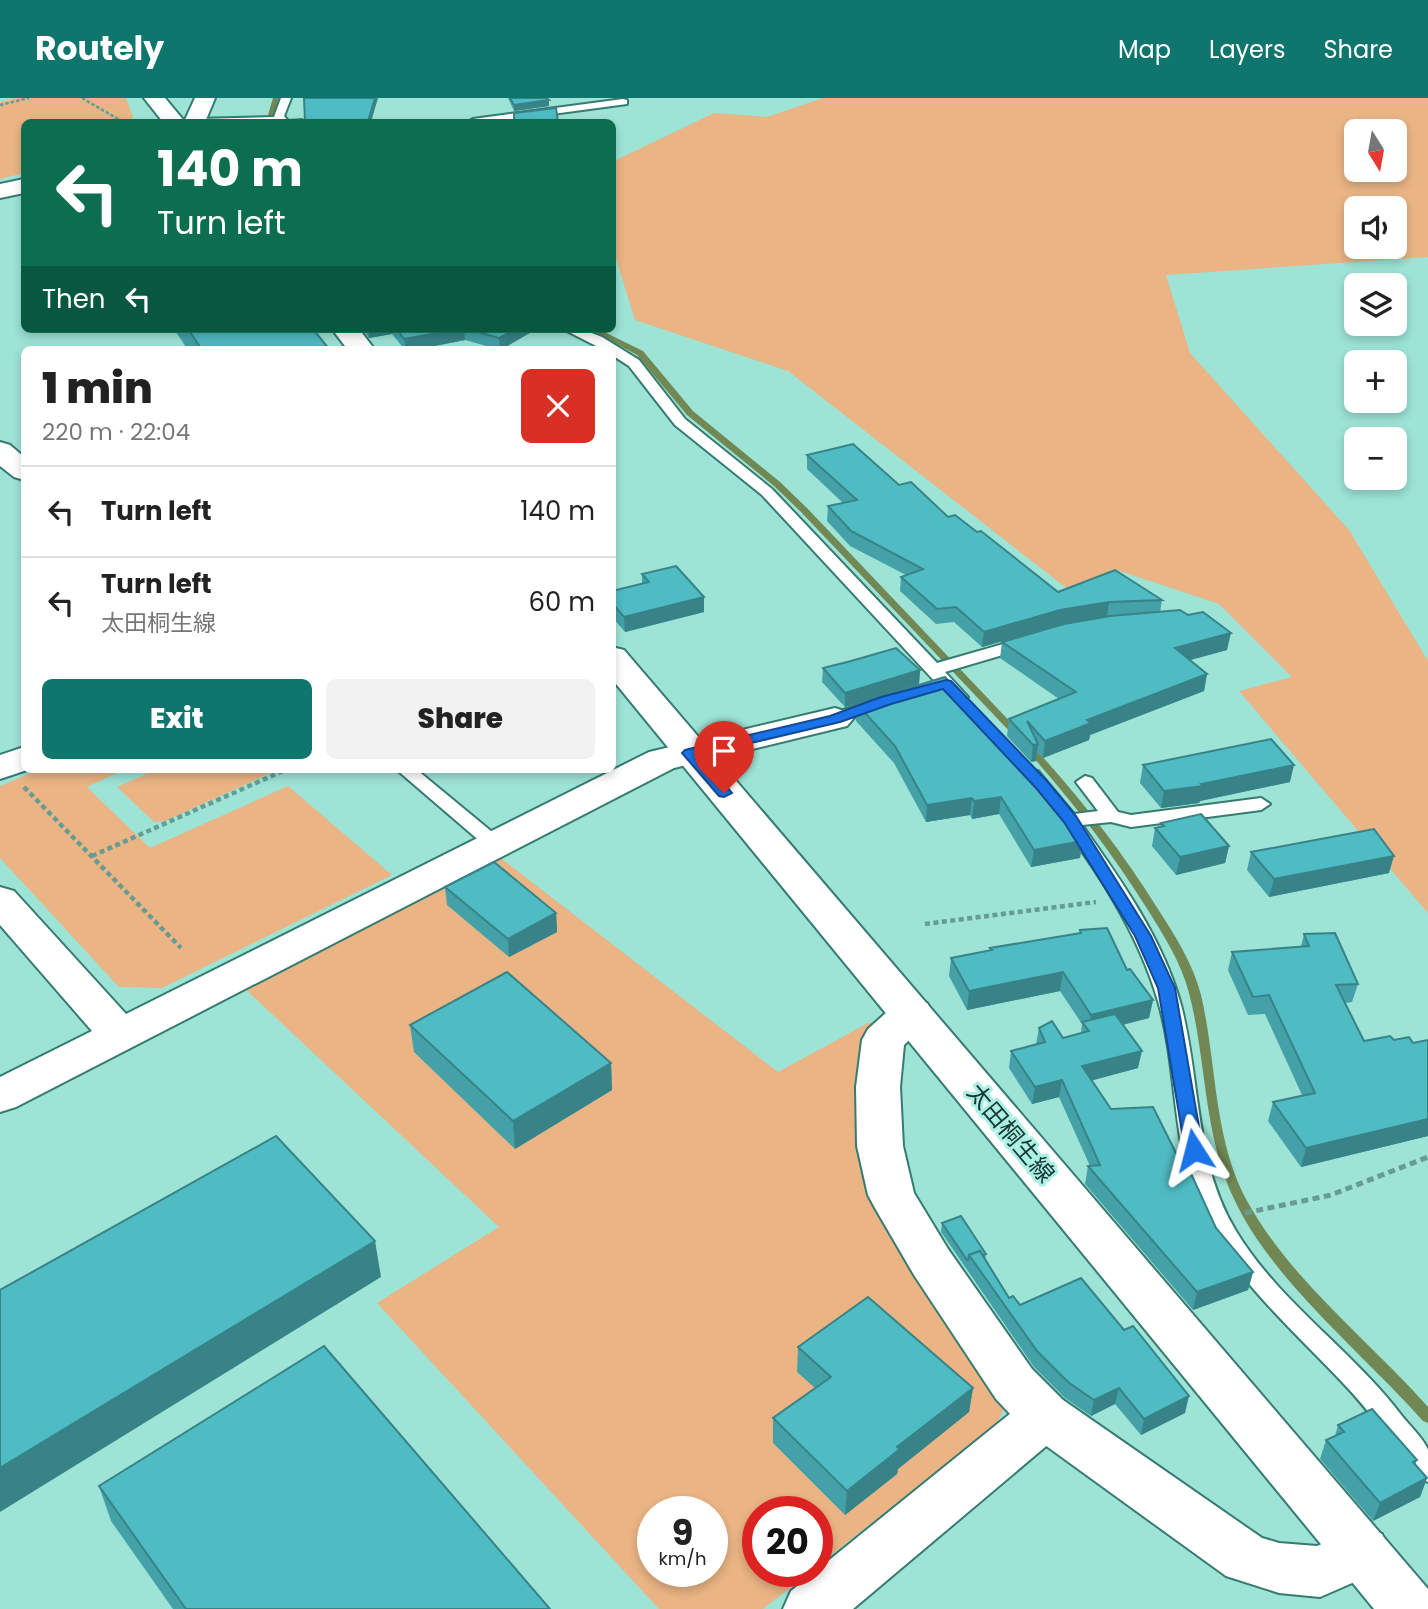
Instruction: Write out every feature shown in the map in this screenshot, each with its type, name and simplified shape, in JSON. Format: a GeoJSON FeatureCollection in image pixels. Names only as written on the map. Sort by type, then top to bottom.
{"type":"FeatureCollection","features":[{"type":"Feature","properties":{"kind":"street"},"geometry":{"type":"LineString","coordinates":[[154,98],[172,119]]}},
{"type":"Feature","properties":{"kind":"street"},"geometry":{"type":"LineString","coordinates":[[196,119],[205,98]]}},
{"type":"Feature","properties":{"kind":"street"},"geometry":{"type":"LineString","coordinates":[[0,191],[21,187]]}},
{"type":"Feature","properties":{"kind":"street"},"geometry":{"type":"LineString","coordinates":[[0,451],[21,468]]}},
{"type":"Feature","properties":{"kind":"street","name":"太田桐生線"},"geometry":{"type":"LineString","coordinates":[[616,662],[1409,1609]]}},
{"type":"Feature","properties":{"kind":"street"},"geometry":{"type":"LineString","coordinates":[[0,1096],[662,760],[835,719]]}},
{"type":"Feature","properties":{"kind":"street"},"geometry":{"type":"LineString","coordinates":[[0,900],[121,1036]]}},
{"type":"Feature","properties":{"kind":"street"},"geometry":{"type":"LineString","coordinates":[[912,1013],[883,1040],[878,1087],[880,1146],[891,1195],[930,1262],[1014,1384],[1045,1416],[1246,1558],[1279,1568],[1320,1572],[1362,1552]]}},
{"type":"Feature","properties":{"kind":"street"},"geometry":{"type":"LineString","coordinates":[[810,1609],[1045,1416]]}},
{"type":"Feature","properties":{"kind":"lane"},"geometry":{"type":"LineString","coordinates":[[277,119],[286,98]]}},
{"type":"Feature","properties":{"kind":"lane"},"geometry":{"type":"LineString","coordinates":[[496,119],[623,102]]}},
{"type":"Feature","properties":{"kind":"lane"},"geometry":{"type":"LineString","coordinates":[[579,333],[607,346]]}},
{"type":"Feature","properties":{"kind":"lane"},"geometry":{"type":"LineString","coordinates":[[616,352],[634,363],[680,422],[767,492],[975,714]]}},
{"type":"Feature","properties":{"kind":"lane"},"geometry":{"type":"LineString","coordinates":[[922,691],[939,674],[969,659],[1036,640]]}},
{"type":"Feature","properties":{"kind":"lane"},"geometry":{"type":"LineString","coordinates":[[835,719],[898,697]]}},
{"type":"Feature","properties":{"kind":"lane"},"geometry":{"type":"LineString","coordinates":[[1013,754],[1070,820],[1122,899],[1167,988],[1198,1174],[1216,1218],[1263,1287],[1353,1377],[1428,1470]]}},
{"type":"Feature","properties":{"kind":"lane"},"geometry":{"type":"LineString","coordinates":[[410,773],[496,845]]}},
{"type":"Feature","properties":{"kind":"lane"},"geometry":{"type":"LineString","coordinates":[[1085,782],[1111,816]]}},
{"type":"Feature","properties":{"kind":"lane"},"geometry":{"type":"LineString","coordinates":[[1070,820],[1111,816],[1131,821],[1261,804]]}},
{"type":"Feature","properties":{"kind":"path"},"geometry":{"type":"LineString","coordinates":[[0,105],[29,98]]}},
{"type":"Feature","properties":{"kind":"path"},"geometry":{"type":"LineString","coordinates":[[82,98],[122,119]]}},
{"type":"Feature","properties":{"kind":"path"},"geometry":{"type":"LineString","coordinates":[[9,764],[92,856],[181,948]]}},
{"type":"Feature","properties":{"kind":"path"},"geometry":{"type":"LineString","coordinates":[[92,856],[278,773]]}},
{"type":"Feature","properties":{"kind":"path"},"geometry":{"type":"LineString","coordinates":[[925,925],[1122,899]]}},
{"type":"Feature","properties":{"kind":"path"},"geometry":{"type":"LineString","coordinates":[[1256,1211],[1331,1195],[1428,1157]]}},
{"type":"Feature","properties":{"kind":"shaded area"},"geometry":{"type":"Polygon","coordinates":[[[16,98],[126,98],[133,117],[21,119],[21,174],[0,179],[0,102],[16,98]]]}},
{"type":"Feature","properties":{"kind":"shaded area"},"geometry":{"type":"Polygon","coordinates":[[[823,98],[1428,98],[1428,257],[1407,258],[1407,196],[1344,196],[1344,259],[1399,259],[1166,275],[1190,353],[1349,530],[1428,661],[1428,913],[1239,691],[1292,677],[1219,604],[1114,569],[1069,590],[788,371],[635,320],[616,259],[616,160],[714,113],[767,117],[823,98]]]}},
{"type":"Feature","properties":{"kind":"shaded area"},"geometry":{"type":"Polygon","coordinates":[[[31,773],[117,773],[87,787],[150,848],[288,786],[392,875],[162,988],[119,987],[0,858],[0,786],[31,773]]]}},
{"type":"Feature","properties":{"kind":"shaded area"},"geometry":{"type":"Polygon","coordinates":[[[148,773],[271,773],[165,821],[154,822],[117,787],[148,773]]]}},
{"type":"Feature","properties":{"kind":"shaded area"},"geometry":{"type":"Polygon","coordinates":[[[498,856],[778,1072],[870,1022],[875,1027],[861,1154],[870,1199],[926,1290],[1008,1398],[997,1424],[833,1553],[833,1496],[742,1496],[742,1587],[791,1587],[763,1609],[659,1609],[639,1587],[728,1587],[728,1496],[637,1496],[637,1585],[377,1303],[499,1227],[242,986],[498,856]]]}},
{"type":"Feature","properties":{"kind":"building"},"geometry":{"type":"Polygon","coordinates":[[[304,98],[375,98],[369,119],[305,119],[304,98]]]}},
{"type":"Feature","properties":{"kind":"building"},"geometry":{"type":"Polygon","coordinates":[[[510,98],[546,98],[549,100],[514,105],[510,98]]]}},
{"type":"Feature","properties":{"kind":"building"},"geometry":{"type":"Polygon","coordinates":[[[556,108],[558,119],[514,119],[514,113],[556,108]]]}},
{"type":"Feature","properties":{"kind":"building"},"geometry":{"type":"Polygon","coordinates":[[[191,333],[316,333],[327,346],[199,346],[191,333]]]}},
{"type":"Feature","properties":{"kind":"building"},"geometry":{"type":"Polygon","coordinates":[[[400,333],[438,333],[404,339],[400,333]]]}},
{"type":"Feature","properties":{"kind":"building"},"geometry":{"type":"Polygon","coordinates":[[[481,333],[508,333],[499,338],[481,333]]]}},
{"type":"Feature","properties":{"kind":"building"},"geometry":{"type":"Polygon","coordinates":[[[853,444],[899,485],[911,482],[948,517],[955,515],[977,532],[981,531],[1058,592],[1115,570],[1162,600],[1109,602],[1060,610],[984,632],[956,607],[937,609],[901,577],[923,569],[851,531],[828,506],[857,500],[807,455],[853,444]]]}},
{"type":"Feature","properties":{"kind":"building"},"geometry":{"type":"Polygon","coordinates":[[[676,566],[704,597],[624,617],[616,608],[616,590],[649,582],[642,574],[676,566]]]}},
{"type":"Feature","properties":{"kind":"building"},"geometry":{"type":"Polygon","coordinates":[[[1180,610],[1188,615],[1203,612],[1231,633],[1175,648],[1207,674],[1087,720],[1091,723],[1045,741],[1027,721],[1038,744],[1033,745],[1009,719],[1076,692],[1002,642],[1064,624],[1110,616],[1180,610]]]}},
{"type":"Feature","properties":{"kind":"building"},"geometry":{"type":"Polygon","coordinates":[[[896,648],[920,670],[845,693],[823,668],[851,661],[896,648]]]}},
{"type":"Feature","properties":{"kind":"building"},"geometry":{"type":"Polygon","coordinates":[[[945,677],[1047,791],[1055,805],[1059,804],[1082,841],[1034,850],[1001,797],[974,801],[972,798],[927,805],[895,746],[857,704],[945,677]]]}},
{"type":"Feature","properties":{"kind":"building"},"geometry":{"type":"Polygon","coordinates":[[[1271,739],[1294,765],[1201,784],[1203,786],[1164,791],[1143,765],[1271,739]]]}},
{"type":"Feature","properties":{"kind":"building"},"geometry":{"type":"Polygon","coordinates":[[[1201,814],[1229,846],[1180,857],[1155,828],[1164,826],[1161,823],[1201,814]]]}},
{"type":"Feature","properties":{"kind":"building"},"geometry":{"type":"Polygon","coordinates":[[[1374,829],[1394,856],[1274,879],[1251,852],[1374,829]]]}},
{"type":"Feature","properties":{"kind":"building"},"geometry":{"type":"Polygon","coordinates":[[[494,862],[556,913],[508,939],[445,887],[494,862]]]}},
{"type":"Feature","properties":{"kind":"building"},"geometry":{"type":"Polygon","coordinates":[[[1107,928],[1127,970],[1130,969],[1153,1000],[1091,1015],[1063,972],[969,991],[951,958],[992,950],[990,948],[1081,933],[1080,930],[1107,928]]]}},
{"type":"Feature","properties":{"kind":"building"},"geometry":{"type":"Polygon","coordinates":[[[1335,933],[1358,984],[1336,985],[1364,1041],[1390,1036],[1394,1040],[1409,1037],[1413,1043],[1428,1040],[1428,1119],[1306,1148],[1273,1102],[1315,1093],[1269,995],[1253,997],[1232,952],[1309,946],[1304,934],[1335,933]]]}},
{"type":"Feature","properties":{"kind":"building"},"geometry":{"type":"Polygon","coordinates":[[[507,972],[611,1063],[513,1121],[410,1025],[507,972]]]}},
{"type":"Feature","properties":{"kind":"building"},"geometry":{"type":"Polygon","coordinates":[[[1115,1014],[1142,1051],[1082,1066],[1111,1109],[1153,1107],[1177,1155],[1182,1154],[1216,1228],[1253,1272],[1197,1292],[1088,1166],[1100,1165],[1062,1080],[1035,1087],[1011,1051],[1045,1042],[1039,1028],[1052,1021],[1063,1038],[1089,1031],[1082,1022],[1115,1014]]]}},
{"type":"Feature","properties":{"kind":"building"},"geometry":{"type":"Polygon","coordinates":[[[276,1136],[375,1241],[0,1468],[0,1290],[276,1136]]]}},
{"type":"Feature","properties":{"kind":"building"},"geometry":{"type":"Polygon","coordinates":[[[961,1216],[986,1254],[982,1255],[980,1251],[969,1255],[967,1260],[942,1223],[961,1216]]]}},
{"type":"Feature","properties":{"kind":"building"},"geometry":{"type":"Polygon","coordinates":[[[980,1251],[1009,1298],[1013,1296],[1020,1305],[1081,1278],[1124,1330],[1133,1326],[1189,1396],[1144,1419],[1119,1388],[1094,1400],[1068,1382],[1037,1351],[969,1255],[980,1251]]]}},
{"type":"Feature","properties":{"kind":"building"},"geometry":{"type":"Polygon","coordinates":[[[868,1297],[973,1388],[897,1447],[900,1449],[847,1491],[773,1418],[831,1377],[798,1347],[868,1297]]]}},
{"type":"Feature","properties":{"kind":"building"},"geometry":{"type":"Polygon","coordinates":[[[324,1346],[550,1609],[186,1609],[99,1486],[324,1346]]]}},
{"type":"Feature","properties":{"kind":"building"},"geometry":{"type":"Polygon","coordinates":[[[1372,1409],[1417,1460],[1413,1462],[1427,1478],[1380,1503],[1326,1440],[1344,1432],[1338,1425],[1372,1409]]]}},
{"type":"Feature","properties":{"kind":"waterway"},"geometry":{"type":"LineString","coordinates":[[272,119],[276,98]]}},
{"type":"Feature","properties":{"kind":"waterway"},"geometry":{"type":"LineString","coordinates":[[601,333],[640,353],[690,413],[777,484],[804,510],[1016,733]]}},
{"type":"Feature","properties":{"kind":"waterway"},"geometry":{"type":"LineString","coordinates":[[1027,745],[1080,806],[1111,847],[1156,914],[1184,963],[1195,995],[1222,1152],[1241,1201],[1259,1232],[1328,1314],[1428,1417]]}},
{"type":"Feature","properties":{"kind":"route"},"geometry":{"type":"LineString","coordinates":[[724,793],[690,753],[835,719],[946,684],[1041,785],[1070,820],[1143,936],[1167,988],[1194,1150]]}}]}
